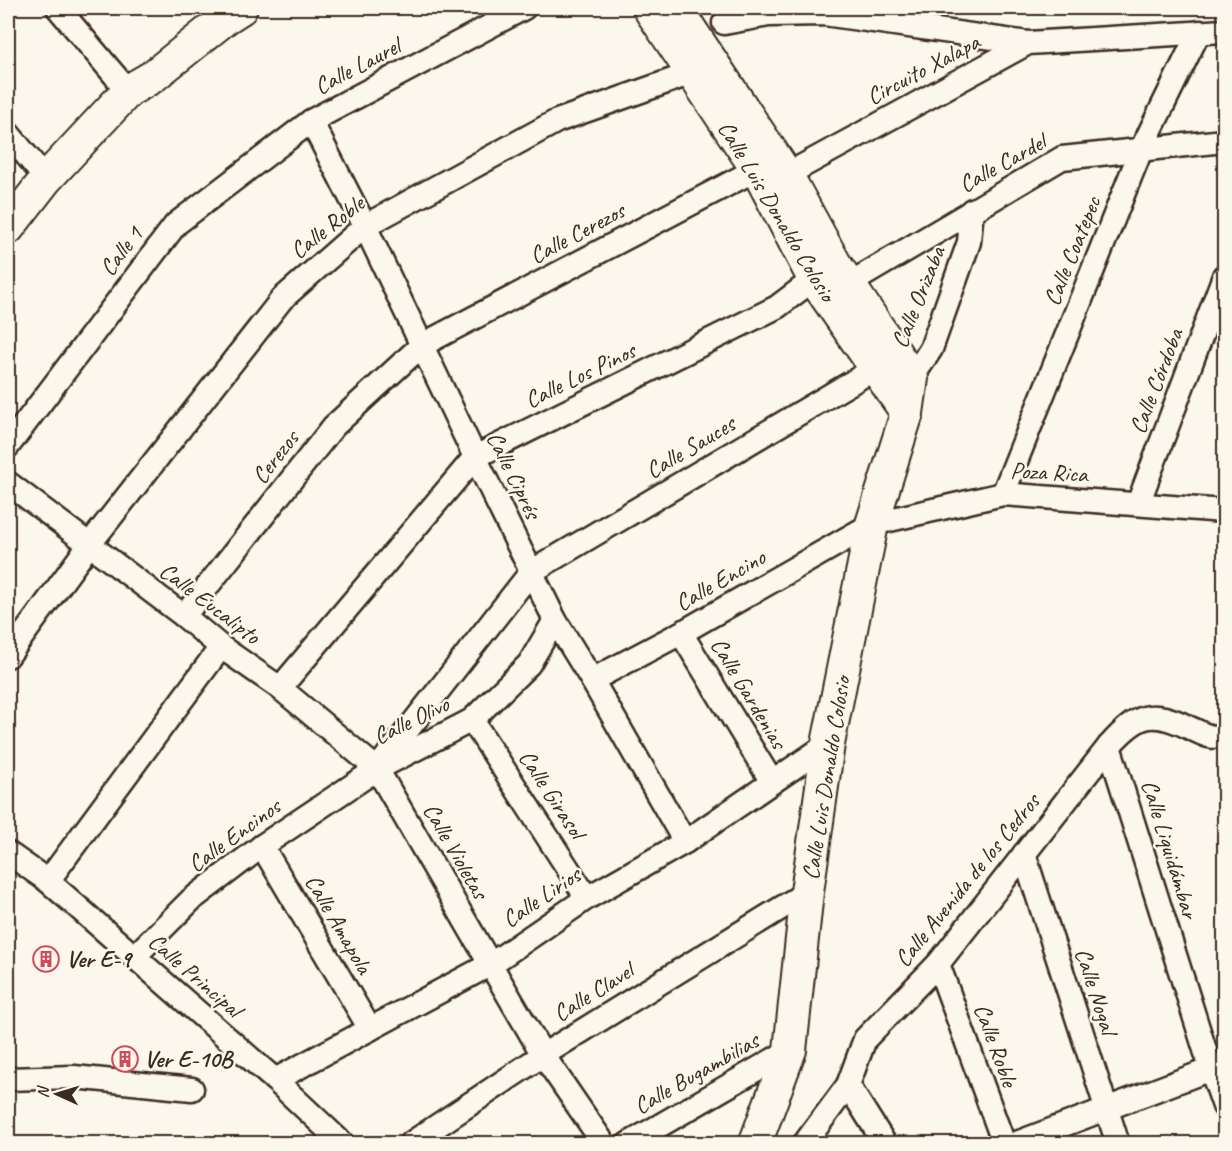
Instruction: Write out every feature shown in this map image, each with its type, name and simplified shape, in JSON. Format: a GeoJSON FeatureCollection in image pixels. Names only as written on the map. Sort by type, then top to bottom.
{"type":"FeatureCollection","features":[{"type":"Feature","properties":{"kind":"street"},"geometry":{"type":"LineString","coordinates":[[58,8],[128,91]]}},
{"type":"Feature","properties":{"kind":"street","name":"Calle Laurel"},"geometry":{"type":"LineString","coordinates":[[311,122],[524,8]]}},
{"type":"Feature","properties":{"kind":"street","name":"Calle Luis Donaldo Colosio"},"geometry":{"type":"LineString","coordinates":[[649,8],[692,73],[835,264],[830,287],[876,368],[906,396]]}},
{"type":"Feature","properties":{"kind":"street","name":"Calle Luis Donaldo Colosio"},"geometry":{"type":"LineString","coordinates":[[676,8],[770,177]]}},
{"type":"Feature","properties":{"kind":"street"},"geometry":{"type":"LineString","coordinates":[[8,228],[46,179],[128,91],[152,77],[229,10]]}},
{"type":"Feature","properties":{"kind":"street"},"geometry":{"type":"LineString","coordinates":[[724,22],[769,15],[824,14],[1028,43]]}},
{"type":"Feature","properties":{"kind":"street","name":"Circuito Xalapa"},"geometry":{"type":"LineString","coordinates":[[770,177],[1028,43],[1224,31]]}},
{"type":"Feature","properties":{"kind":"street","name":"Calle Coatepec"},"geometry":{"type":"LineString","coordinates":[[1003,494],[1142,150],[1199,32]]}},
{"type":"Feature","properties":{"kind":"street","name":"Calle Roble"},"geometry":{"type":"LineString","coordinates":[[8,656],[89,545],[282,299],[365,226],[557,121],[692,73]]}},
{"type":"Feature","properties":{"kind":"street","name":"Calle Ciprés"},"geometry":{"type":"LineString","coordinates":[[311,122],[365,226],[555,620],[685,842]]}},
{"type":"Feature","properties":{"kind":"street","name":"Calle 1"},"geometry":{"type":"LineString","coordinates":[[8,446],[176,224],[311,122]]}},
{"type":"Feature","properties":{"kind":"street"},"geometry":{"type":"LineString","coordinates":[[8,133],[46,179]]}},
{"type":"Feature","properties":{"kind":"street","name":"Calle Cardel"},"geometry":{"type":"LineString","coordinates":[[830,287],[1062,158],[1224,141]]}},
{"type":"Feature","properties":{"kind":"street","name":"Calle Cerezos"},"geometry":{"type":"LineString","coordinates":[[422,345],[770,177]]}},
{"type":"Feature","properties":{"kind":"street","name":"Calle Orizaba"},"geometry":{"type":"LineString","coordinates":[[906,396],[931,350],[969,242],[972,210]]}},
{"type":"Feature","properties":{"kind":"street","name":"Calle Córdoba"},"geometry":{"type":"LineString","coordinates":[[1138,504],[1224,276]]}},
{"type":"Feature","properties":{"kind":"street","name":"Calle Luis Donaldo Colosio"},"geometry":{"type":"LineString","coordinates":[[755,1143],[790,1050],[807,892],[828,744],[872,524],[906,396],[830,287]]}},
{"type":"Feature","properties":{"kind":"street","name":"Calle Los Pinos"},"geometry":{"type":"LineString","coordinates":[[280,688],[475,457],[777,307],[830,287]]}},
{"type":"Feature","properties":{"kind":"street","name":"Cerezos"},"geometry":{"type":"LineString","coordinates":[[184,616],[333,427],[422,345]]}},
{"type":"Feature","properties":{"kind":"street","name":"Calle Sauces"},"geometry":{"type":"LineString","coordinates":[[531,572],[876,368]]}},
{"type":"Feature","properties":{"kind":"street","name":"Calle Eucalipto"},"geometry":{"type":"LineString","coordinates":[[8,483],[184,616],[221,647],[280,688],[377,769]]}},
{"type":"Feature","properties":{"kind":"street","name":"Poza Rica"},"geometry":{"type":"LineString","coordinates":[[872,524],[1003,494],[1224,511]]}},
{"type":"Feature","properties":{"kind":"street","name":"Calle Encino"},"geometry":{"type":"LineString","coordinates":[[592,680],[681,633],[872,524]]}},
{"type":"Feature","properties":{"kind":"street","name":"Calle Olivo"},"geometry":{"type":"LineString","coordinates":[[377,769],[531,572]]}},
{"type":"Feature","properties":{"kind":"street","name":"Calle Olivo"},"geometry":{"type":"LineString","coordinates":[[377,769],[472,720],[529,664],[555,620]]}},
{"type":"Feature","properties":{"kind":"street","name":"Calle Gardenias"},"geometry":{"type":"LineString","coordinates":[[681,633],[772,782]]}},
{"type":"Feature","properties":{"kind":"street"},"geometry":{"type":"LineString","coordinates":[[48,881],[221,647]]}},
{"type":"Feature","properties":{"kind":"street","name":"Calle Avenida de los Cedros"},"geometry":{"type":"LineString","coordinates":[[804,1143],[848,1085],[865,1039],[938,964],[1109,746],[1128,725],[1147,716],[1179,723],[1218,737]]}},
{"type":"Feature","properties":{"kind":"street","name":"Calle Girasol"},"geometry":{"type":"LineString","coordinates":[[472,720],[587,898]]}},
{"type":"Feature","properties":{"kind":"street","name":"Calle Lirios"},"geometry":{"type":"LineString","coordinates":[[275,1080],[491,964],[587,898],[685,842],[828,744]]}},
{"type":"Feature","properties":{"kind":"street","name":"Calle Liquidámbar"},"geometry":{"type":"LineString","coordinates":[[1109,746],[1224,1106]]}},
{"type":"Feature","properties":{"kind":"street","name":"Calle Encinos"},"geometry":{"type":"LineString","coordinates":[[134,957],[191,900],[262,846],[377,769]]}},
{"type":"Feature","properties":{"kind":"street","name":"Calle Violetas"},"geometry":{"type":"LineString","coordinates":[[377,769],[543,1055],[604,1143]]}},
{"type":"Feature","properties":{"kind":"street","name":"Calle Amapola"},"geometry":{"type":"LineString","coordinates":[[262,846],[370,1029]]}},
{"type":"Feature","properties":{"kind":"street","name":"Calle Principal"},"geometry":{"type":"LineString","coordinates":[[8,853],[48,881],[275,1080],[343,1143]]}},
{"type":"Feature","properties":{"kind":"street","name":"Calle Nogal"},"geometry":{"type":"LineString","coordinates":[[1024,854],[1118,1143]]}},
{"type":"Feature","properties":{"kind":"street","name":"Calle Clavel"},"geometry":{"type":"LineString","coordinates":[[410,1143],[543,1055],[807,892]]}},
{"type":"Feature","properties":{"kind":"street","name":"Calle Roble"},"geometry":{"type":"LineString","coordinates":[[938,964],[1004,1143]]}},
{"type":"Feature","properties":{"kind":"street","name":"Calle Bugambilias"},"geometry":{"type":"LineString","coordinates":[[628,1143],[790,1050]]}},
{"type":"Feature","properties":{"kind":"street"},"geometry":{"type":"LineString","coordinates":[[1014,1143],[1211,1069]]}},
{"type":"Feature","properties":{"kind":"street"},"geometry":{"type":"LineString","coordinates":[[8,1079],[74,1077],[192,1089]]}},
{"type":"Feature","properties":{"kind":"street"},"geometry":{"type":"LineString","coordinates":[[848,1085],[885,1143]]}},
{"type":"Feature","properties":{"kind":"place","name":"Ver E-9"},"geometry":{"type":"Point","coordinates":[46,959]}},
{"type":"Feature","properties":{"kind":"place","name":"Ver E-10B"},"geometry":{"type":"Point","coordinates":[125,1059]}}]}
